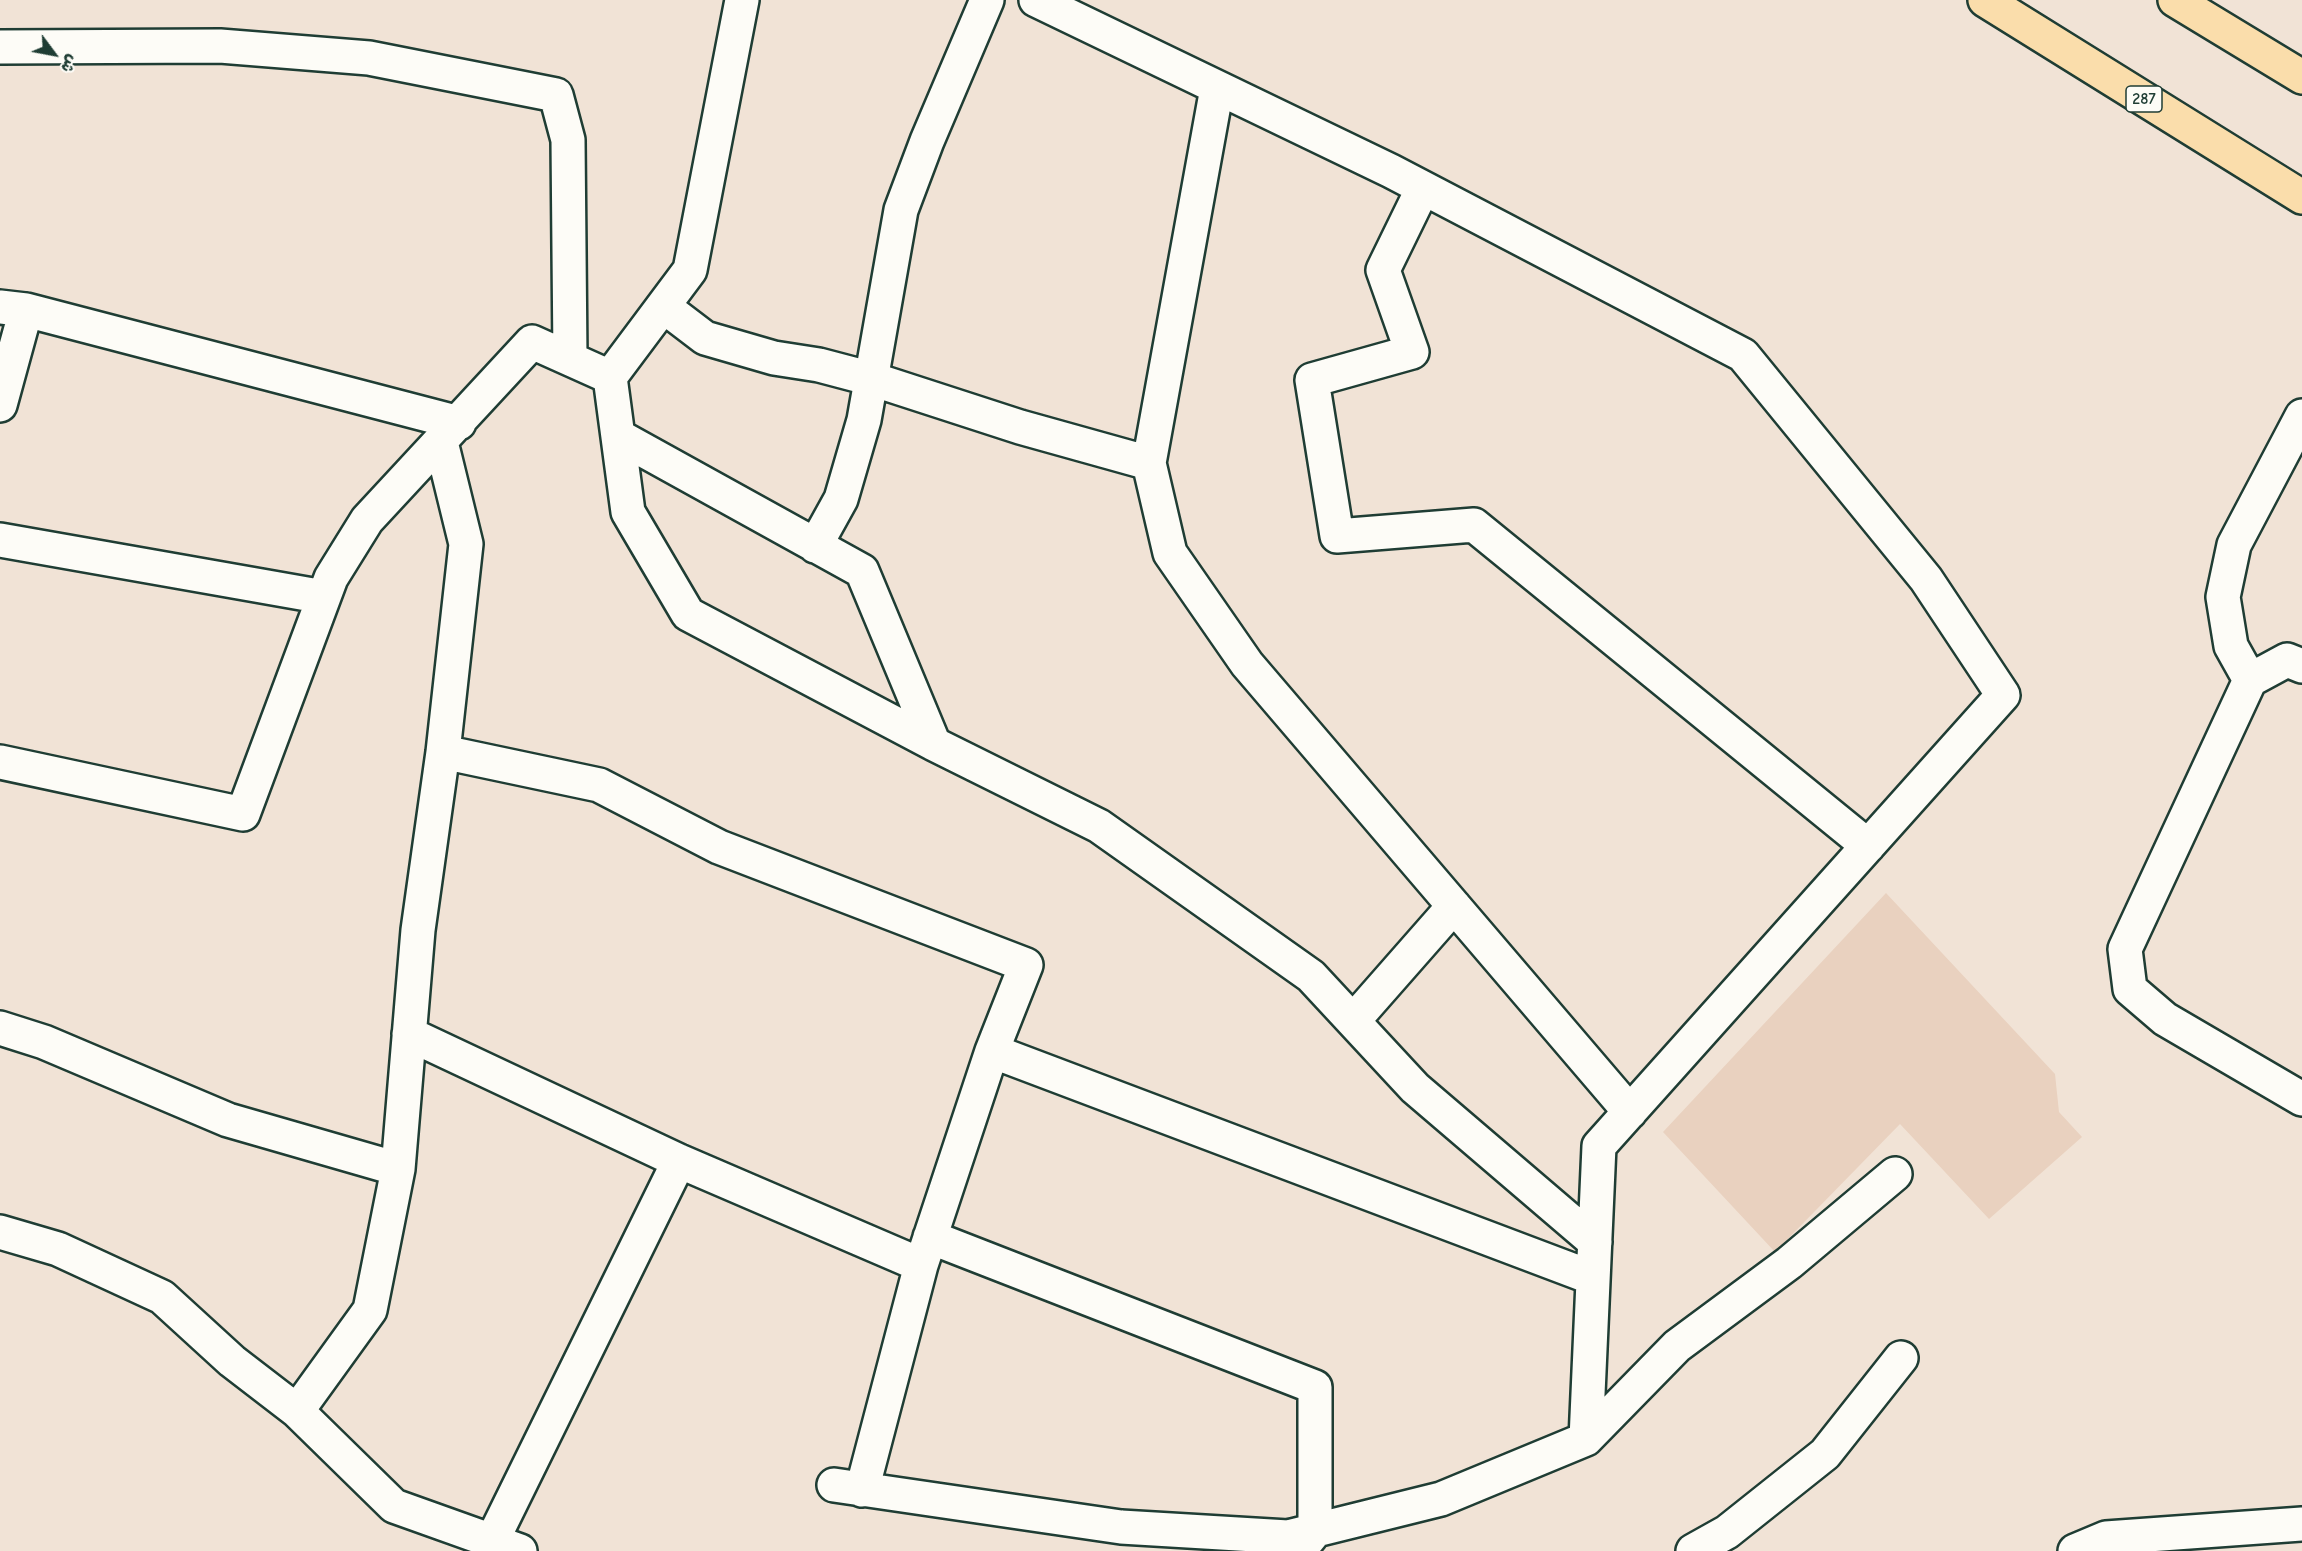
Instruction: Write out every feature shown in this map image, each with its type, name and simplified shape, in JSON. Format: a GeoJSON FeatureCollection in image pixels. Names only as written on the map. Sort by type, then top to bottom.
{"type":"FeatureCollection","features":[{"type":"Feature","properties":{"kind":"main road","name":"287"},"geometry":{"type":"LineString","coordinates":[[1985,0],[2302,197]]}},
{"type":"Feature","properties":{"kind":"main road"},"geometry":{"type":"LineString","coordinates":[[2175,0],[2302,77]]}},
{"type":"Feature","properties":{"kind":"street"},"geometry":{"type":"LineString","coordinates":[[742,0],[690,270],[610,377],[628,512],[688,614],[934,744],[1098,826],[1311,976],[1415,1088],[1595,1242]]}},
{"type":"Feature","properties":{"kind":"street"},"geometry":{"type":"LineString","coordinates":[[815,546],[841,499],[864,420],[901,210],[927,141],[987,0]]}},
{"type":"Feature","properties":{"kind":"street"},"geometry":{"type":"LineString","coordinates":[[1036,0],[1423,188],[1743,355],[1926,579],[2004,695],[1599,1146],[1586,1439]]}},
{"type":"Feature","properties":{"kind":"street"},"geometry":{"type":"LineString","coordinates":[[0,47],[220,46],[357,57],[556,95],[568,140],[570,359]]}},
{"type":"Feature","properties":{"kind":"street"},"geometry":{"type":"LineString","coordinates":[[1217,88],[1149,462],[1170,553],[1247,664],[1630,1112]]}},
{"type":"Feature","properties":{"kind":"street"},"geometry":{"type":"LineString","coordinates":[[1423,188],[1383,270],[1412,352],[1311,380],[1336,536],[1474,525],[1868,846]]}},
{"type":"Feature","properties":{"kind":"street"},"geometry":{"type":"LineString","coordinates":[[663,306],[705,338],[774,358],[819,365],[872,379],[1020,427],[1149,462]]}},
{"type":"Feature","properties":{"kind":"street"},"geometry":{"type":"LineString","coordinates":[[0,405],[13,308],[450,432]]}},
{"type":"Feature","properties":{"kind":"street"},"geometry":{"type":"LineString","coordinates":[[0,762],[243,814],[331,578],[367,520],[532,342],[610,377]]}},
{"type":"Feature","properties":{"kind":"street"},"geometry":{"type":"LineString","coordinates":[[2250,680],[2231,646],[2223,597],[2234,545],[2302,416]]}},
{"type":"Feature","properties":{"kind":"street"},"geometry":{"type":"LineString","coordinates":[[297,1411],[370,1310],[398,1169],[418,930],[442,752],[466,544],[450,432]]}},
{"type":"Feature","properties":{"kind":"street"},"geometry":{"type":"LineString","coordinates":[[618,436],[862,571],[934,744]]}},
{"type":"Feature","properties":{"kind":"street"},"geometry":{"type":"LineString","coordinates":[[0,540],[324,597]]}},
{"type":"Feature","properties":{"kind":"street"},"geometry":{"type":"LineString","coordinates":[[2302,666],[2287,660],[2250,680],[2125,949],[2130,989],[2165,1019],[2302,1100]]}},
{"type":"Feature","properties":{"kind":"street"},"geometry":{"type":"LineString","coordinates":[[442,752],[598,785],[719,847],[1026,965],[992,1051],[848,1487],[1121,1527],[1288,1537],[1307,1541],[1441,1499],[1586,1439],[1677,1346],[1789,1263],[1895,1174]]}},
{"type":"Feature","properties":{"kind":"street"},"geometry":{"type":"LineString","coordinates":[[1353,1021],[1454,906]]}},
{"type":"Feature","properties":{"kind":"street"},"geometry":{"type":"LineString","coordinates":[[0,1028],[44,1042],[228,1120],[398,1169]]}},
{"type":"Feature","properties":{"kind":"street"},"geometry":{"type":"LineString","coordinates":[[409,1034],[679,1161],[926,1251],[1315,1387],[1307,1541]]}},
{"type":"Feature","properties":{"kind":"street"},"geometry":{"type":"LineString","coordinates":[[992,1051],[1593,1278]]}},
{"type":"Feature","properties":{"kind":"street"},"geometry":{"type":"LineString","coordinates":[[0,1232],[58,1249],[162,1297],[232,1361],[297,1411],[394,1506],[506,1546],[679,1161]]}},
{"type":"Feature","properties":{"kind":"street"},"geometry":{"type":"LineString","coordinates":[[1693,1551],[1727,1532],[1825,1454],[1901,1358]]}},
{"type":"Feature","properties":{"kind":"street"},"geometry":{"type":"LineString","coordinates":[[2075,1551],[2106,1538],[2302,1524]]}},
{"type":"Feature","properties":{"kind":"shaded area"},"geometry":{"type":"Polygon","coordinates":[[[1886,893],[2055,1074],[2059,1112],[2082,1137],[1989,1219],[1900,1124],[1775,1252],[1663,1132],[1886,893]]]}}]}
